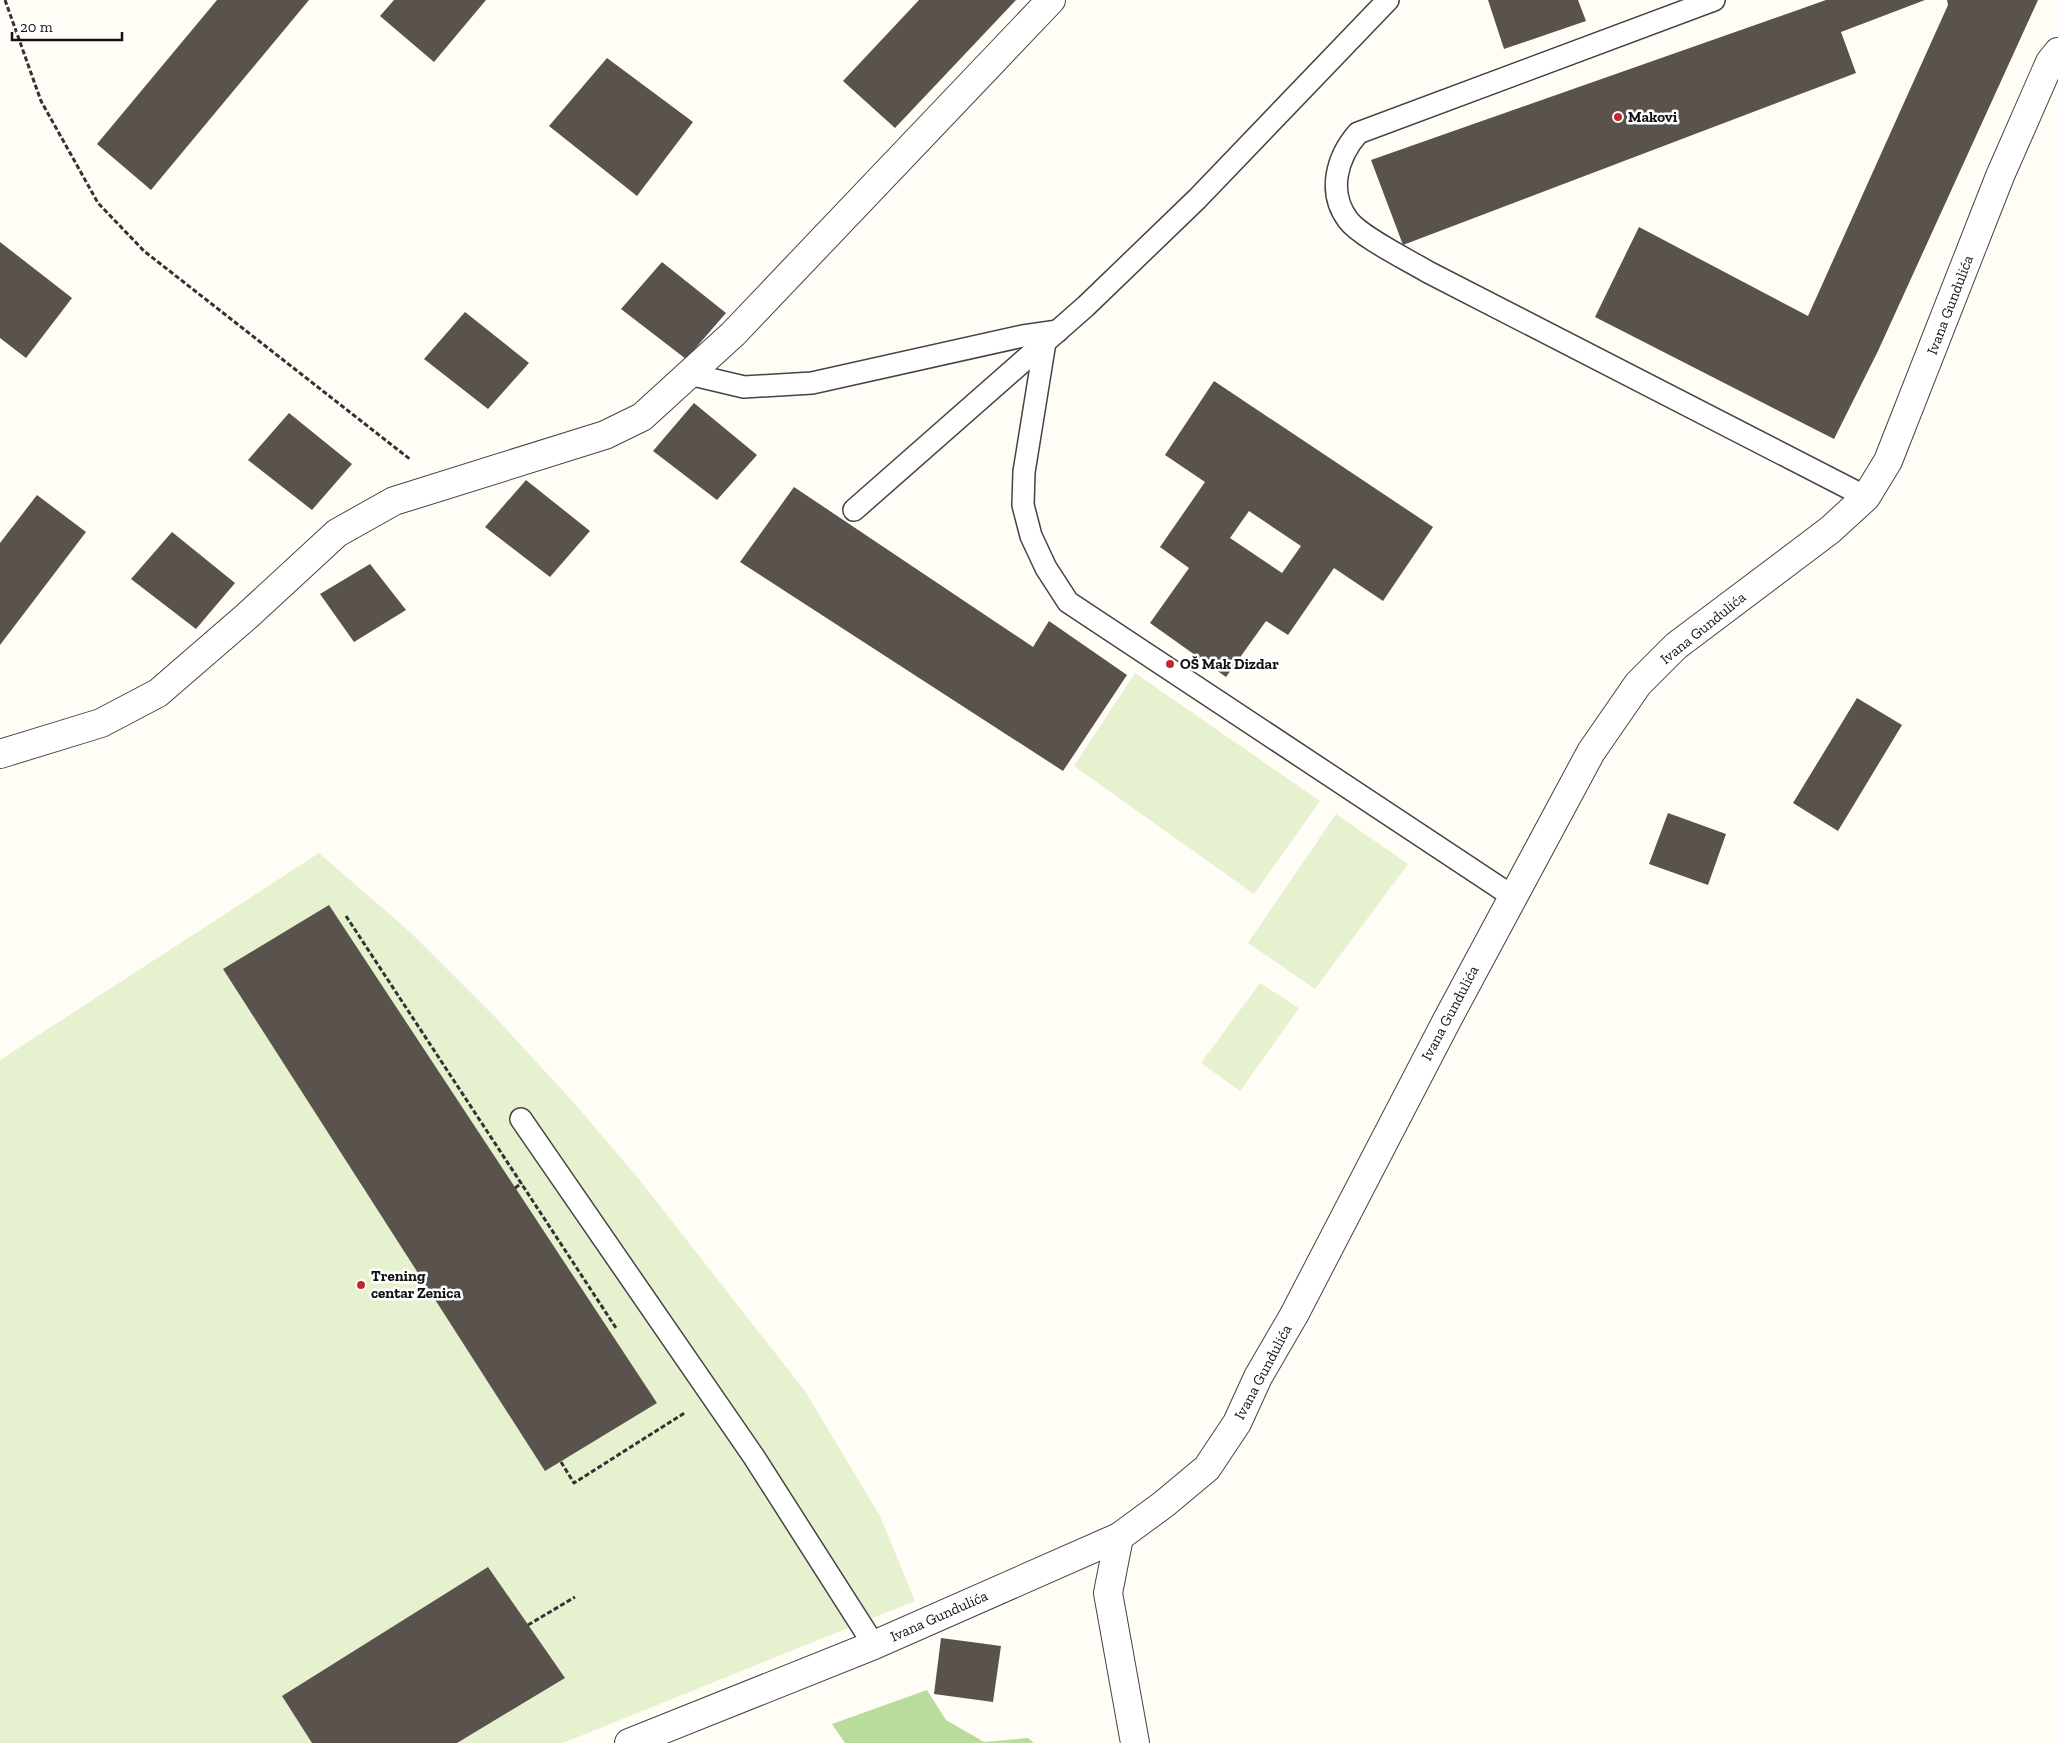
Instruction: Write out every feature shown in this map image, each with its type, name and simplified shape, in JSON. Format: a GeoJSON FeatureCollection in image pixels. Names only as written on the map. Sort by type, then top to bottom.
{"type":"FeatureCollection","features":[{"type":"Feature","properties":{"kind":"street"},"geometry":{"type":"LineString","coordinates":[[0,754],[101,723],[158,693],[247,616],[337,533],[394,501],[605,435],[642,417],[733,334],[1052,0]]}},
{"type":"Feature","properties":{"kind":"street","name":"Ivana Gundulića"},"geometry":{"type":"LineString","coordinates":[[629,1743],[874,1645],[1119,1537],[1164,1504],[1207,1468],[1237,1423],[1258,1377],[1294,1314],[1512,896],[1591,752],[1638,684],[1676,646],[1830,530],[1866,497],[1888,461],[2000,176],[2050,62],[2058,52]]}},
{"type":"Feature","properties":{"kind":"street"},"geometry":{"type":"LineString","coordinates":[[1119,1537],[1108,1593],[1135,1743]]}},
{"type":"Feature","properties":{"kind":"lane"},"geometry":{"type":"LineString","coordinates":[[854,510],[1052,336],[1196,199],[1388,0]]}},
{"type":"Feature","properties":{"kind":"lane"},"geometry":{"type":"LineString","coordinates":[[1714,0],[1358,133],[1347,146],[1339,164],[1336,184],[1340,206],[1349,221],[1363,233],[1428,272],[1866,497]]}},
{"type":"Feature","properties":{"kind":"lane"},"geometry":{"type":"LineString","coordinates":[[689,374],[744,387],[812,383],[1023,336],[1052,336]]}},
{"type":"Feature","properties":{"kind":"lane"},"geometry":{"type":"LineString","coordinates":[[1052,336],[1024,472],[1023,505],[1031,536],[1046,568],[1068,602],[1512,896]]}},
{"type":"Feature","properties":{"kind":"lane"},"geometry":{"type":"LineString","coordinates":[[521,1118],[754,1457],[874,1645]]}},
{"type":"Feature","properties":{"kind":"path"},"geometry":{"type":"LineString","coordinates":[[5,0],[41,101],[98,203],[144,251],[442,485]]}},
{"type":"Feature","properties":{"kind":"path"},"geometry":{"type":"LineString","coordinates":[[346,916],[616,1328]]}},
{"type":"Feature","properties":{"kind":"path"},"geometry":{"type":"LineString","coordinates":[[561,1462],[574,1483],[712,1396]]}},
{"type":"Feature","properties":{"kind":"path"},"geometry":{"type":"LineString","coordinates":[[528,1625],[575,1597]]}},
{"type":"Feature","properties":{"kind":"green space"},"geometry":{"type":"Polygon","coordinates":[[[1135,673],[1320,801],[1254,894],[1074,766],[1135,673]]]}},
{"type":"Feature","properties":{"kind":"green space"},"geometry":{"type":"Polygon","coordinates":[[[1336,814],[1408,864],[1315,989],[1248,943],[1336,814]]]}},
{"type":"Feature","properties":{"kind":"green space","name":"Trening centar Zenica"},"geometry":{"type":"Polygon","coordinates":[[[319,853],[410,932],[497,1019],[575,1104],[638,1178],[805,1391],[880,1516],[915,1601],[563,1743],[0,1743],[0,1060],[319,853]]]}},
{"type":"Feature","properties":{"kind":"green space"},"geometry":{"type":"Polygon","coordinates":[[[1260,983],[1299,1008],[1240,1091],[1201,1063],[1260,983]]]}},
{"type":"Feature","properties":{"kind":"green space"},"geometry":{"type":"Polygon","coordinates":[[[927,1690],[946,1720],[984,1742],[1028,1738],[1034,1743],[845,1743],[832,1724],[927,1690]]]}},
{"type":"Feature","properties":{"kind":"building"},"geometry":{"type":"Polygon","coordinates":[[[217,0],[309,0],[151,190],[97,144],[217,0]]]}},
{"type":"Feature","properties":{"kind":"building"},"geometry":{"type":"Polygon","coordinates":[[[394,0],[486,0],[434,62],[380,16],[394,0]]]}},
{"type":"Feature","properties":{"kind":"building"},"geometry":{"type":"Polygon","coordinates":[[[919,0],[1016,0],[895,128],[843,81],[919,0]]]}},
{"type":"Feature","properties":{"kind":"building"},"geometry":{"type":"Polygon","coordinates":[[[1488,0],[1578,0],[1586,21],[1504,49],[1488,0]]]}},
{"type":"Feature","properties":{"kind":"building","name":"Makovi"},"geometry":{"type":"Polygon","coordinates":[[[1826,0],[1925,0],[1841,32],[1856,73],[1403,245],[1371,160],[1826,0]]]}},
{"type":"Feature","properties":{"kind":"building"},"geometry":{"type":"Polygon","coordinates":[[[1947,0],[2038,0],[1878,351],[1834,439],[1595,317],[1639,227],[1808,316],[1948,5],[1947,0]]]}},
{"type":"Feature","properties":{"kind":"building"},"geometry":{"type":"Polygon","coordinates":[[[607,58],[693,122],[637,196],[549,126],[607,58]]]}},
{"type":"Feature","properties":{"kind":"building"},"geometry":{"type":"Polygon","coordinates":[[[0,242],[72,298],[26,358],[0,338],[0,242]]]}},
{"type":"Feature","properties":{"kind":"building"},"geometry":{"type":"Polygon","coordinates":[[[662,262],[726,313],[686,359],[621,309],[662,262]]]}},
{"type":"Feature","properties":{"kind":"building"},"geometry":{"type":"Polygon","coordinates":[[[465,312],[529,363],[488,409],[424,359],[465,312]]]}},
{"type":"Feature","properties":{"kind":"building"},"geometry":{"type":"Polygon","coordinates":[[[1214,381],[1433,527],[1383,601],[1334,568],[1288,635],[1266,621],[1226,677],[1150,623],[1189,568],[1160,547],[1205,482],[1165,455],[1214,381]],[[1249,511],[1230,538],[1282,573],[1301,546],[1249,511]]]}},
{"type":"Feature","properties":{"kind":"building"},"geometry":{"type":"Polygon","coordinates":[[[694,403],[757,455],[717,500],[653,451],[694,403]]]}},
{"type":"Feature","properties":{"kind":"building"},"geometry":{"type":"Polygon","coordinates":[[[289,413],[352,464],[312,510],[248,460],[289,413]]]}},
{"type":"Feature","properties":{"kind":"building"},"geometry":{"type":"Polygon","coordinates":[[[526,480],[590,531],[550,577],[485,527],[526,480]]]}},
{"type":"Feature","properties":{"kind":"building"},"geometry":{"type":"Polygon","coordinates":[[[794,487],[1033,647],[1049,621],[1127,675],[1063,771],[740,562],[794,487]]]}},
{"type":"Feature","properties":{"kind":"building"},"geometry":{"type":"Polygon","coordinates":[[[37,495],[86,532],[0,645],[0,543],[37,495]]]}},
{"type":"Feature","properties":{"kind":"building"},"geometry":{"type":"Polygon","coordinates":[[[172,532],[235,583],[196,629],[131,579],[172,532]]]}},
{"type":"Feature","properties":{"kind":"building"},"geometry":{"type":"Polygon","coordinates":[[[370,564],[406,610],[354,642],[320,594],[370,564]]]}},
{"type":"Feature","properties":{"kind":"building"},"geometry":{"type":"Polygon","coordinates":[[[1857,698],[1902,725],[1838,831],[1793,803],[1857,698]]]}},
{"type":"Feature","properties":{"kind":"building"},"geometry":{"type":"Polygon","coordinates":[[[1668,813],[1726,834],[1708,885],[1649,864],[1668,813]]]}},
{"type":"Feature","properties":{"kind":"building"},"geometry":{"type":"Polygon","coordinates":[[[329,905],[657,1403],[545,1471],[223,969],[329,905]]]}},
{"type":"Feature","properties":{"kind":"building"},"geometry":{"type":"Polygon","coordinates":[[[488,1567],[565,1678],[457,1743],[312,1743],[282,1696],[488,1567]]]}},
{"type":"Feature","properties":{"kind":"building"},"geometry":{"type":"Polygon","coordinates":[[[941,1638],[1001,1646],[993,1702],[934,1694],[941,1638]]]}},
{"type":"Feature","properties":{"kind":"place","name":"Makovi"},"geometry":{"type":"Point","coordinates":[1618,117]}},
{"type":"Feature","properties":{"kind":"place","name":"OŠ Mak Dizdar"},"geometry":{"type":"Point","coordinates":[1170,664]}},
{"type":"Feature","properties":{"kind":"place","name":"Trening centar Zenica"},"geometry":{"type":"Point","coordinates":[361,1285]}}]}
